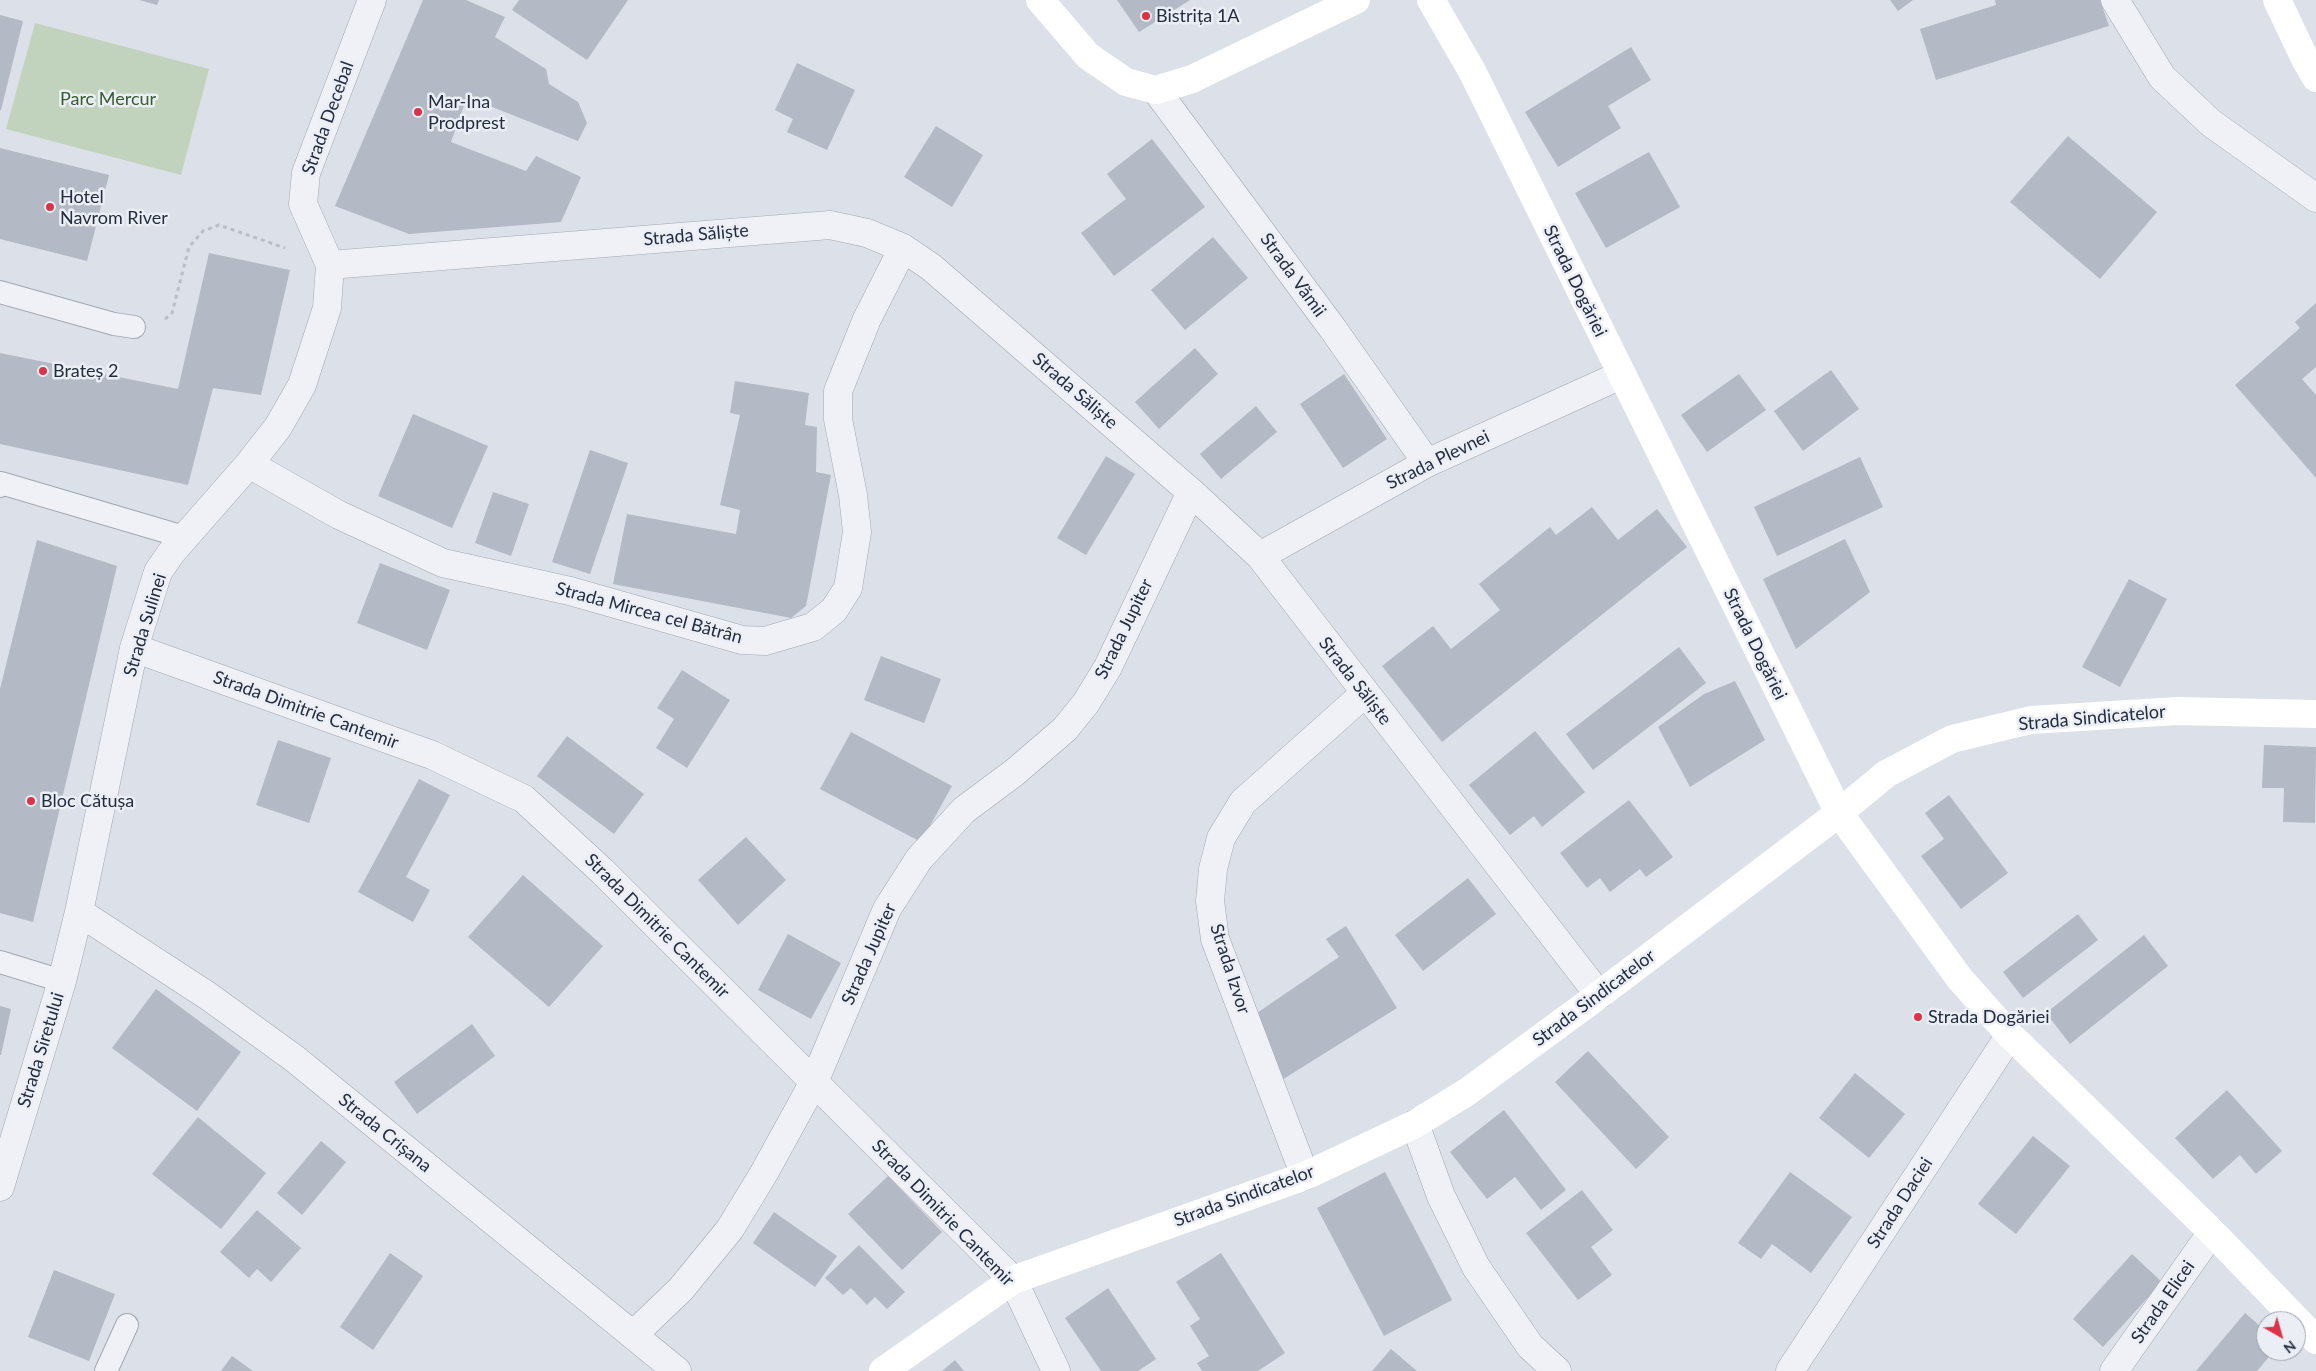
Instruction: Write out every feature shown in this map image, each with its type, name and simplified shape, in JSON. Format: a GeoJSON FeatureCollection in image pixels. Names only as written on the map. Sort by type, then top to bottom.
{"type":"FeatureCollection","features":[{"type":"Feature","properties":{"kind":"street","name":"Strada Decebal"},"geometry":{"type":"LineString","coordinates":[[330,265],[303,204],[306,174],[372,0]]}},
{"type":"Feature","properties":{"kind":"street"},"geometry":{"type":"LineString","coordinates":[[1040,0],[1088,56],[1126,82],[1156,90],[1192,79],[1356,0]]}},
{"type":"Feature","properties":{"kind":"street","name":"Strada Dogăriei"},"geometry":{"type":"LineString","coordinates":[[1431,0],[1472,71],[1839,813],[1960,979],[2010,1035],[2212,1232],[2316,1340]]}},
{"type":"Feature","properties":{"kind":"street"},"geometry":{"type":"LineString","coordinates":[[2115,0],[2162,77],[2211,123],[2316,198]]}},
{"type":"Feature","properties":{"kind":"street"},"geometry":{"type":"LineString","coordinates":[[2277,0],[2316,78]]}},
{"type":"Feature","properties":{"kind":"street","name":"Strada Vămii"},"geometry":{"type":"LineString","coordinates":[[1156,90],[1333,329],[1427,463]]}},
{"type":"Feature","properties":{"kind":"street","name":"Strada Săliște"},"geometry":{"type":"LineString","coordinates":[[330,265],[830,225],[867,232],[903,248],[931,267],[1191,492],[1260,556],[1364,694],[1599,995]]}},
{"type":"Feature","properties":{"kind":"street","name":"Strada Mircea cel Bătrân"},"geometry":{"type":"LineString","coordinates":[[249,464],[339,515],[443,563],[570,592],[742,640],[765,641],[813,627],[834,610],[848,588],[857,532],[853,495],[838,419],[838,391],[867,319],[903,248]]}},
{"type":"Feature","properties":{"kind":"street","name":"Strada Sulinei"},"geometry":{"type":"LineString","coordinates":[[79,912],[134,648],[158,572],[184,537],[249,464],[278,427],[302,385],[327,308],[330,265]]}},
{"type":"Feature","properties":{"kind":"street","name":"Strada Plevnei"},"geometry":{"type":"LineString","coordinates":[[1260,556],[1427,463],[1621,375]]}},
{"type":"Feature","properties":{"kind":"street","name":"Strada Jupiter"},"geometry":{"type":"LineString","coordinates":[[633,1335],[681,1289],[730,1229],[764,1173],[814,1082],[887,909],[919,859],[964,810],[1015,772],[1065,728],[1086,703],[1108,667],[1191,492]]}},
{"type":"Feature","properties":{"kind":"street","name":"Strada Dimitrie Cantemir"},"geometry":{"type":"LineString","coordinates":[[134,648],[432,755],[524,799],[602,871],[1013,1280],[1056,1371]]}},
{"type":"Feature","properties":{"kind":"street","name":"Strada Izvor"},"geometry":{"type":"LineString","coordinates":[[1305,1176],[1216,938],[1210,901],[1220,838],[1244,802],[1364,694]]}},
{"type":"Feature","properties":{"kind":"street","name":"Strada Sindicatelor"},"geometry":{"type":"LineString","coordinates":[[883,1371],[1013,1280],[1305,1176],[1415,1124],[1467,1092],[1599,995],[1839,813],[1886,774],[1952,739],[2030,720],[2177,711],[2316,714]]}},
{"type":"Feature","properties":{"kind":"street","name":"Strada Siretului"},"geometry":{"type":"LineString","coordinates":[[0,1188],[62,982],[79,912]]}},
{"type":"Feature","properties":{"kind":"street","name":"Strada Crișana"},"geometry":{"type":"LineString","coordinates":[[79,912],[208,996],[295,1059],[677,1371]]}},
{"type":"Feature","properties":{"kind":"street","name":"Strada Daciei"},"geometry":{"type":"LineString","coordinates":[[1790,1371],[2010,1035]]}},
{"type":"Feature","properties":{"kind":"street"},"geometry":{"type":"LineString","coordinates":[[1415,1124],[1442,1196],[1476,1267],[1530,1346],[1557,1371]]}},
{"type":"Feature","properties":{"kind":"street","name":"Strada Elicei"},"geometry":{"type":"LineString","coordinates":[[2114,1371],[2212,1232]]}},
{"type":"Feature","properties":{"kind":"lane"},"geometry":{"type":"LineString","coordinates":[[0,292],[134,328]]}},
{"type":"Feature","properties":{"kind":"lane"},"geometry":{"type":"LineString","coordinates":[[0,486],[1,484],[184,537]]}},
{"type":"Feature","properties":{"kind":"lane"},"geometry":{"type":"LineString","coordinates":[[0,962],[62,982]]}},
{"type":"Feature","properties":{"kind":"lane"},"geometry":{"type":"LineString","coordinates":[[106,1371],[127,1325]]}},
{"type":"Feature","properties":{"kind":"path"},"geometry":{"type":"LineString","coordinates":[[134,328],[157,326],[172,313],[189,247],[203,231],[219,224],[330,265]]}},
{"type":"Feature","properties":{"kind":"green space","name":"Parc Mercur"},"geometry":{"type":"Polygon","coordinates":[[[35,23],[209,69],[181,175],[6,129],[35,23]]]}},
{"type":"Feature","properties":{"kind":"building"},"geometry":{"type":"Polygon","coordinates":[[[139,0],[159,0],[157,5],[139,0]]]}},
{"type":"Feature","properties":{"kind":"building","name":"Mar-Ina Prodprest"},"geometry":{"type":"Polygon","coordinates":[[[423,0],[466,0],[505,17],[495,37],[546,69],[549,84],[578,102],[587,123],[578,141],[467,97],[451,142],[526,171],[536,156],[581,177],[561,222],[409,234],[335,206],[423,0]]]}},
{"type":"Feature","properties":{"kind":"building"},"geometry":{"type":"Polygon","coordinates":[[[519,0],[628,0],[587,60],[512,10],[519,0]]]}},
{"type":"Feature","properties":{"kind":"building","name":"Bistrița 1A"},"geometry":{"type":"Polygon","coordinates":[[[1117,0],[1190,0],[1139,32],[1117,0]]]}},
{"type":"Feature","properties":{"kind":"building"},"geometry":{"type":"Polygon","coordinates":[[[1890,0],[1913,0],[1898,11],[1890,0]]]}},
{"type":"Feature","properties":{"kind":"building"},"geometry":{"type":"Polygon","coordinates":[[[1995,0],[2100,0],[2109,26],[1936,80],[1920,29],[1996,5],[1995,0]]]}},
{"type":"Feature","properties":{"kind":"building"},"geometry":{"type":"Polygon","coordinates":[[[0,15],[23,21],[1,110],[0,110],[0,15]]]}},
{"type":"Feature","properties":{"kind":"building"},"geometry":{"type":"Polygon","coordinates":[[[1631,47],[1651,80],[1608,106],[1621,128],[1558,167],[1525,112],[1631,47]]]}},
{"type":"Feature","properties":{"kind":"building"},"geometry":{"type":"Polygon","coordinates":[[[797,63],[855,90],[827,150],[787,132],[793,119],[775,110],[797,63]]]}},
{"type":"Feature","properties":{"kind":"building"},"geometry":{"type":"Polygon","coordinates":[[[936,126],[983,155],[952,207],[904,177],[936,126]]]}},
{"type":"Feature","properties":{"kind":"building"},"geometry":{"type":"Polygon","coordinates":[[[2068,136],[2157,212],[2100,279],[2010,202],[2068,136]]]}},
{"type":"Feature","properties":{"kind":"building"},"geometry":{"type":"Polygon","coordinates":[[[1152,139],[1205,207],[1114,276],[1081,233],[1126,199],[1107,174],[1152,139]]]}},
{"type":"Feature","properties":{"kind":"building","name":"Hotel Navrom River"},"geometry":{"type":"Polygon","coordinates":[[[0,148],[109,175],[87,261],[0,239],[0,148]]]}},
{"type":"Feature","properties":{"kind":"building"},"geometry":{"type":"Polygon","coordinates":[[[1649,152],[1680,207],[1606,248],[1575,193],[1649,152]]]}},
{"type":"Feature","properties":{"kind":"building"},"geometry":{"type":"Polygon","coordinates":[[[1213,237],[1248,278],[1185,330],[1151,290],[1213,237]]]}},
{"type":"Feature","properties":{"kind":"building","name":"Brateș 2"},"geometry":{"type":"Polygon","coordinates":[[[209,253],[290,270],[261,395],[213,388],[188,485],[0,444],[0,353],[178,389],[209,253]]]}},
{"type":"Feature","properties":{"kind":"building"},"geometry":{"type":"Polygon","coordinates":[[[2316,303],[2316,367],[2302,379],[2316,395],[2316,478],[2235,385],[2300,328],[2295,322],[2316,303]]]}},
{"type":"Feature","properties":{"kind":"building"},"geometry":{"type":"Polygon","coordinates":[[[1195,348],[1218,374],[1159,429],[1135,402],[1195,348]]]}},
{"type":"Feature","properties":{"kind":"building"},"geometry":{"type":"Polygon","coordinates":[[[1831,370],[1859,409],[1803,451],[1774,411],[1831,370]]]}},
{"type":"Feature","properties":{"kind":"building"},"geometry":{"type":"Polygon","coordinates":[[[1344,374],[1387,439],[1343,468],[1300,404],[1344,374]]]}},
{"type":"Feature","properties":{"kind":"building"},"geometry":{"type":"Polygon","coordinates":[[[1739,374],[1766,410],[1707,452],[1681,415],[1739,374]]]}},
{"type":"Feature","properties":{"kind":"building"},"geometry":{"type":"Polygon","coordinates":[[[735,381],[809,393],[805,425],[817,427],[816,472],[831,475],[806,606],[791,618],[613,584],[627,514],[736,534],[740,510],[720,505],[740,415],[730,413],[735,381]]]}},
{"type":"Feature","properties":{"kind":"building"},"geometry":{"type":"Polygon","coordinates":[[[1256,406],[1277,432],[1221,479],[1200,454],[1256,406]]]}},
{"type":"Feature","properties":{"kind":"building"},"geometry":{"type":"Polygon","coordinates":[[[413,414],[488,446],[452,528],[378,496],[413,414]]]}},
{"type":"Feature","properties":{"kind":"building"},"geometry":{"type":"Polygon","coordinates":[[[590,450],[628,463],[590,574],[552,562],[590,450]]]}},
{"type":"Feature","properties":{"kind":"building"},"geometry":{"type":"Polygon","coordinates":[[[1106,456],[1135,474],[1086,555],[1057,538],[1106,456]]]}},
{"type":"Feature","properties":{"kind":"building"},"geometry":{"type":"Polygon","coordinates":[[[1860,457],[1883,507],[1777,556],[1754,507],[1860,457]]]}},
{"type":"Feature","properties":{"kind":"building"},"geometry":{"type":"Polygon","coordinates":[[[493,492],[529,504],[511,556],[475,543],[493,492]]]}},
{"type":"Feature","properties":{"kind":"building"},"geometry":{"type":"Polygon","coordinates":[[[1592,507],[1618,540],[1657,509],[1687,547],[1442,742],[1382,666],[1433,626],[1451,649],[1500,610],[1479,584],[1550,527],[1556,535],[1592,507]]]}},
{"type":"Feature","properties":{"kind":"building"},"geometry":{"type":"Polygon","coordinates":[[[1845,539],[1870,592],[1796,649],[1763,579],[1845,539]]]}},
{"type":"Feature","properties":{"kind":"building","name":"Bloc Cătușa"},"geometry":{"type":"Polygon","coordinates":[[[37,540],[117,566],[33,922],[0,913],[0,689],[37,540]]]}},
{"type":"Feature","properties":{"kind":"building"},"geometry":{"type":"Polygon","coordinates":[[[380,563],[450,590],[427,650],[357,623],[380,563]]]}},
{"type":"Feature","properties":{"kind":"building"},"geometry":{"type":"Polygon","coordinates":[[[2129,579],[2167,599],[2120,687],[2082,667],[2129,579]]]}},
{"type":"Feature","properties":{"kind":"building"},"geometry":{"type":"Polygon","coordinates":[[[1679,647],[1706,683],[1593,770],[1566,734],[1679,647]]]}},
{"type":"Feature","properties":{"kind":"building"},"geometry":{"type":"Polygon","coordinates":[[[881,656],[941,679],[924,723],[864,700],[881,656]]]}},
{"type":"Feature","properties":{"kind":"building"},"geometry":{"type":"Polygon","coordinates":[[[682,670],[730,700],[687,768],[656,748],[674,719],[657,708],[682,670]]]}},
{"type":"Feature","properties":{"kind":"building"},"geometry":{"type":"Polygon","coordinates":[[[1735,681],[1765,740],[1690,787],[1658,727],[1704,694],[1735,681]]]}},
{"type":"Feature","properties":{"kind":"building"},"geometry":{"type":"Polygon","coordinates":[[[1535,731],[1585,792],[1542,827],[1534,816],[1510,835],[1469,785],[1535,731]]]}},
{"type":"Feature","properties":{"kind":"building"},"geometry":{"type":"Polygon","coordinates":[[[851,732],[952,786],[921,842],[820,789],[851,732]]]}},
{"type":"Feature","properties":{"kind":"building"},"geometry":{"type":"Polygon","coordinates":[[[567,736],[644,794],[614,834],[537,776],[567,736]]]}},
{"type":"Feature","properties":{"kind":"building"},"geometry":{"type":"Polygon","coordinates":[[[278,740],[331,758],[309,823],[256,805],[278,740]]]}},
{"type":"Feature","properties":{"kind":"building"},"geometry":{"type":"Polygon","coordinates":[[[2264,745],[2316,747],[2315,823],[2283,822],[2284,788],[2262,788],[2264,745]]]}},
{"type":"Feature","properties":{"kind":"building"},"geometry":{"type":"Polygon","coordinates":[[[419,779],[450,795],[406,877],[430,890],[413,922],[358,892],[419,779]]]}},
{"type":"Feature","properties":{"kind":"building"},"geometry":{"type":"Polygon","coordinates":[[[1949,795],[2008,873],[1961,909],[1921,856],[1944,839],[1925,813],[1949,795]]]}},
{"type":"Feature","properties":{"kind":"building"},"geometry":{"type":"Polygon","coordinates":[[[1629,800],[1673,857],[1646,877],[1640,869],[1610,892],[1600,878],[1587,888],[1560,853],[1629,800]]]}},
{"type":"Feature","properties":{"kind":"building"},"geometry":{"type":"Polygon","coordinates":[[[746,837],[786,880],[738,925],[698,880],[746,837]]]}},
{"type":"Feature","properties":{"kind":"building"},"geometry":{"type":"Polygon","coordinates":[[[523,875],[603,946],[549,1007],[468,937],[523,875]]]}},
{"type":"Feature","properties":{"kind":"building"},"geometry":{"type":"Polygon","coordinates":[[[1468,878],[1496,914],[1423,971],[1395,935],[1468,878]]]}},
{"type":"Feature","properties":{"kind":"building"},"geometry":{"type":"Polygon","coordinates":[[[2078,914],[2098,940],[2023,998],[2003,972],[2078,914]]]}},
{"type":"Feature","properties":{"kind":"building"},"geometry":{"type":"Polygon","coordinates":[[[1346,926],[1397,1008],[1277,1083],[1254,1015],[1339,957],[1326,939],[1346,926]]]}},
{"type":"Feature","properties":{"kind":"building"},"geometry":{"type":"Polygon","coordinates":[[[788,934],[841,963],[811,1019],[758,990],[788,934]]]}},
{"type":"Feature","properties":{"kind":"building"},"geometry":{"type":"Polygon","coordinates":[[[2144,935],[2168,966],[2070,1044],[2046,1013],[2144,935]]]}},
{"type":"Feature","properties":{"kind":"building"},"geometry":{"type":"Polygon","coordinates":[[[156,989],[241,1052],[197,1111],[112,1048],[156,989]]]}},
{"type":"Feature","properties":{"kind":"building"},"geometry":{"type":"Polygon","coordinates":[[[0,1006],[11,1009],[1,1055],[0,1055],[0,1006]]]}},
{"type":"Feature","properties":{"kind":"building"},"geometry":{"type":"Polygon","coordinates":[[[472,1024],[495,1056],[417,1114],[394,1082],[472,1024]]]}},
{"type":"Feature","properties":{"kind":"building"},"geometry":{"type":"Polygon","coordinates":[[[1588,1051],[1669,1137],[1636,1169],[1555,1082],[1588,1051]]]}},
{"type":"Feature","properties":{"kind":"building"},"geometry":{"type":"Polygon","coordinates":[[[1855,1073],[1905,1114],[1869,1158],[1819,1118],[1855,1073]]]}},
{"type":"Feature","properties":{"kind":"building"},"geometry":{"type":"Polygon","coordinates":[[[2227,1090],[2282,1151],[2256,1174],[2240,1155],[2213,1179],[2175,1138],[2227,1090]]]}},
{"type":"Feature","properties":{"kind":"building"},"geometry":{"type":"Polygon","coordinates":[[[1504,1110],[1566,1190],[1541,1210],[1515,1177],[1487,1199],[1450,1152],[1504,1110]]]}},
{"type":"Feature","properties":{"kind":"building"},"geometry":{"type":"Polygon","coordinates":[[[198,1117],[266,1173],[221,1229],[152,1174],[198,1117]]]}},
{"type":"Feature","properties":{"kind":"building"},"geometry":{"type":"Polygon","coordinates":[[[2033,1136],[2070,1166],[2016,1234],[1978,1204],[2033,1136]]]}},
{"type":"Feature","properties":{"kind":"building"},"geometry":{"type":"Polygon","coordinates":[[[321,1141],[346,1162],[302,1215],[277,1193],[321,1141]]]}},
{"type":"Feature","properties":{"kind":"building"},"geometry":{"type":"Polygon","coordinates":[[[1385,1172],[1452,1300],[1384,1336],[1317,1208],[1385,1172]]]}},
{"type":"Feature","properties":{"kind":"building"},"geometry":{"type":"Polygon","coordinates":[[[1790,1172],[1852,1217],[1811,1273],[1772,1244],[1761,1259],[1738,1243],[1790,1172]]]}},
{"type":"Feature","properties":{"kind":"building"},"geometry":{"type":"Polygon","coordinates":[[[888,1176],[942,1232],[902,1270],[848,1214],[888,1176]]]}},
{"type":"Feature","properties":{"kind":"building"},"geometry":{"type":"Polygon","coordinates":[[[1582,1190],[1613,1230],[1591,1247],[1612,1275],[1578,1300],[1526,1233],[1582,1190]]]}},
{"type":"Feature","properties":{"kind":"building"},"geometry":{"type":"Polygon","coordinates":[[[257,1210],[301,1248],[271,1282],[257,1269],[249,1278],[220,1252],[257,1210]]]}},
{"type":"Feature","properties":{"kind":"building"},"geometry":{"type":"Polygon","coordinates":[[[774,1212],[837,1256],[815,1287],[753,1243],[774,1212]]]}},
{"type":"Feature","properties":{"kind":"building"},"geometry":{"type":"Polygon","coordinates":[[[859,1245],[905,1292],[887,1309],[875,1297],[867,1305],[851,1288],[843,1295],[825,1278],[859,1245]]]}},
{"type":"Feature","properties":{"kind":"building"},"geometry":{"type":"Polygon","coordinates":[[[390,1253],[423,1276],[373,1350],[340,1327],[390,1253]]]}},
{"type":"Feature","properties":{"kind":"building"},"geometry":{"type":"Polygon","coordinates":[[[1221,1253],[1285,1353],[1258,1371],[1202,1371],[1197,1363],[1209,1356],[1190,1326],[1200,1319],[1176,1282],[1221,1253]]]}},
{"type":"Feature","properties":{"kind":"building"},"geometry":{"type":"Polygon","coordinates":[[[2132,1254],[2162,1282],[2103,1347],[2073,1319],[2132,1254]]]}},
{"type":"Feature","properties":{"kind":"building"},"geometry":{"type":"Polygon","coordinates":[[[54,1270],[115,1294],[89,1361],[28,1337],[54,1270]]]}},
{"type":"Feature","properties":{"kind":"building"},"geometry":{"type":"Polygon","coordinates":[[[1108,1288],[1156,1359],[1138,1371],[1101,1371],[1065,1318],[1108,1288]]]}},
{"type":"Feature","properties":{"kind":"building"},"geometry":{"type":"Polygon","coordinates":[[[2245,1313],[2256,1322],[2256,1361],[2266,1361],[2257,1371],[2196,1371],[2245,1313]]]}},
{"type":"Feature","properties":{"kind":"building"},"geometry":{"type":"Polygon","coordinates":[[[1391,1349],[1417,1371],[1372,1371],[1391,1349]]]}},
{"type":"Feature","properties":{"kind":"building"},"geometry":{"type":"Polygon","coordinates":[[[232,1356],[253,1371],[221,1371],[232,1356]]]}},
{"type":"Feature","properties":{"kind":"building"},"geometry":{"type":"Polygon","coordinates":[[[955,1360],[964,1371],[942,1371],[955,1360]]]}},
{"type":"Feature","properties":{"kind":"place","name":"Bistrița 1A"},"geometry":{"type":"Point","coordinates":[1146,16]}},
{"type":"Feature","properties":{"kind":"place","name":"Mar-Ina Prodprest"},"geometry":{"type":"Point","coordinates":[418,112]}},
{"type":"Feature","properties":{"kind":"place","name":"Hotel Navrom River"},"geometry":{"type":"Point","coordinates":[50,207]}},
{"type":"Feature","properties":{"kind":"place","name":"Brateș 2"},"geometry":{"type":"Point","coordinates":[43,371]}},
{"type":"Feature","properties":{"kind":"place","name":"Bloc Cătușa"},"geometry":{"type":"Point","coordinates":[31,801]}},
{"type":"Feature","properties":{"kind":"place","name":"Strada Dogăriei"},"geometry":{"type":"Point","coordinates":[1918,1017]}}]}
